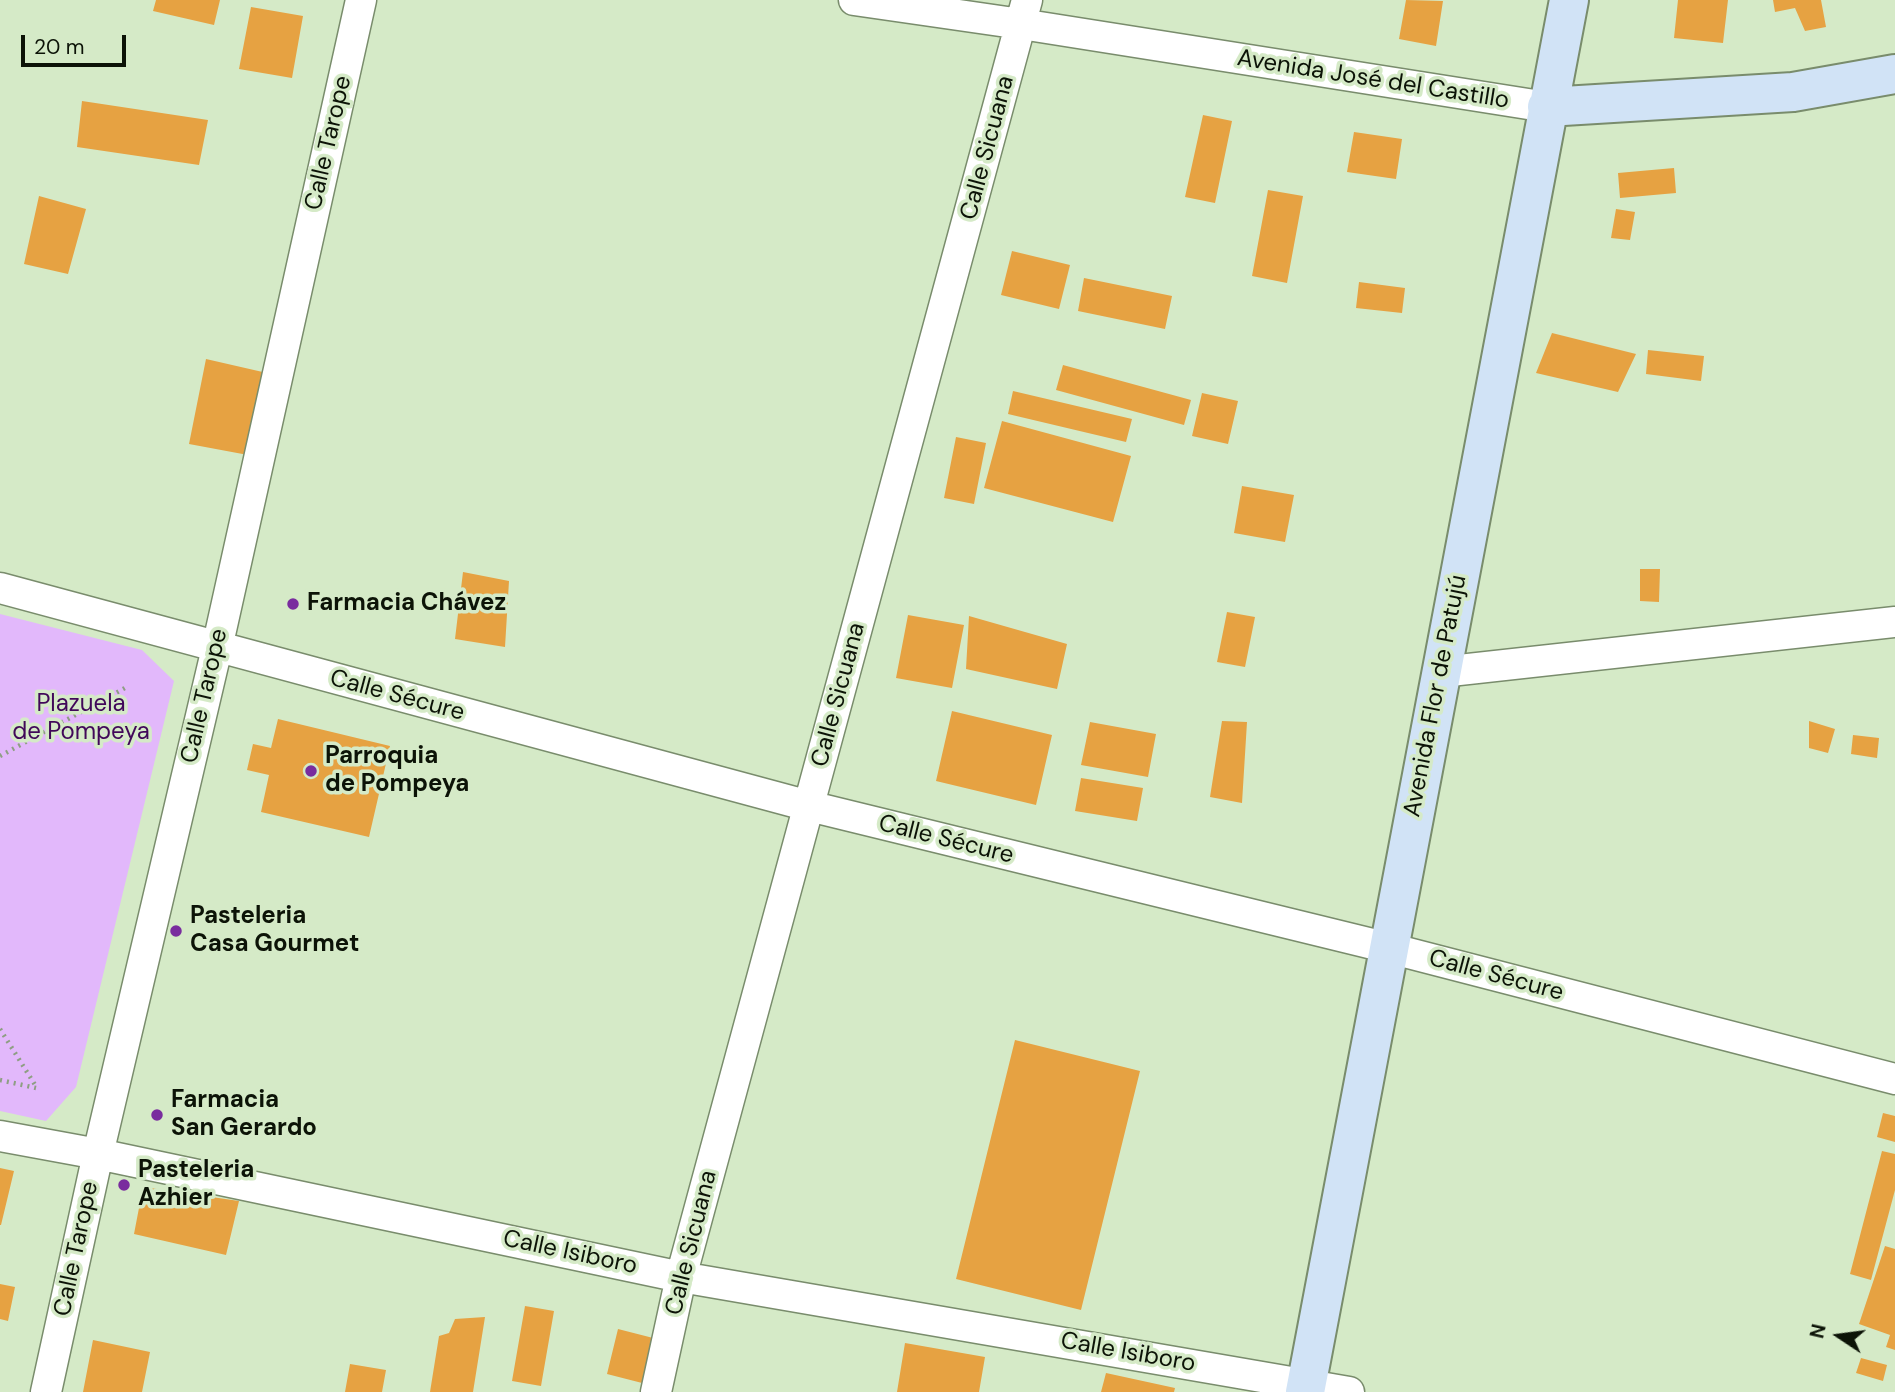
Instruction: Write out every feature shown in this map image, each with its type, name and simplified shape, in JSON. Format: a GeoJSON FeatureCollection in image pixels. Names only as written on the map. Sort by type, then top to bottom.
{"type":"FeatureCollection","features":[{"type":"Feature","properties":{"kind":"main road","name":"Avenida Flor de Patujú"},"geometry":{"type":"LineString","coordinates":[[1306,1388],[1569,0]]}},
{"type":"Feature","properties":{"kind":"main road","name":"Avenida José del Castillo"},"geometry":{"type":"LineString","coordinates":[[1547,107],[1793,92],[1895,75]]}},
{"type":"Feature","properties":{"kind":"street","name":"Calle Tarope"},"geometry":{"type":"LineString","coordinates":[[46,1392],[361,0]]}},
{"type":"Feature","properties":{"kind":"street","name":"Avenida José del Castillo"},"geometry":{"type":"LineString","coordinates":[[854,0],[1024,12],[1547,107]]}},
{"type":"Feature","properties":{"kind":"street","name":"Calle Sicuana"},"geometry":{"type":"LineString","coordinates":[[656,1392],[681,1277],[1024,12]]}},
{"type":"Feature","properties":{"kind":"street","name":"Calle Sécure"},"geometry":{"type":"LineString","coordinates":[[0,588],[809,806],[1389,948],[1895,1079]]}},
{"type":"Feature","properties":{"kind":"street"},"geometry":{"type":"LineString","coordinates":[[1441,672],[1895,622]]}},
{"type":"Feature","properties":{"kind":"street","name":"Calle Isiboro"},"geometry":{"type":"LineString","coordinates":[[0,1136],[98,1154],[681,1277],[1306,1388],[1349,1392]]}},
{"type":"Feature","properties":{"kind":"path"},"geometry":{"type":"LineString","coordinates":[[0,756],[125,688]]}},
{"type":"Feature","properties":{"kind":"path"},"geometry":{"type":"LineString","coordinates":[[0,1029],[37,1088],[0,1080]]}},
{"type":"Feature","properties":{"kind":"green space","name":"Plazuela de Pompeya"},"geometry":{"type":"Polygon","coordinates":[[[0,614],[142,650],[174,681],[76,1087],[46,1121],[0,1111],[0,614]]]}},
{"type":"Feature","properties":{"kind":"building"},"geometry":{"type":"Polygon","coordinates":[[[156,0],[220,0],[214,25],[153,11],[156,0]]]}},
{"type":"Feature","properties":{"kind":"building"},"geometry":{"type":"Polygon","coordinates":[[[1406,0],[1443,1],[1436,46],[1399,39],[1406,0]]]}},
{"type":"Feature","properties":{"kind":"building"},"geometry":{"type":"Polygon","coordinates":[[[1678,0],[1728,0],[1723,43],[1674,38],[1678,0]]]}},
{"type":"Feature","properties":{"kind":"building"},"geometry":{"type":"Polygon","coordinates":[[[1773,0],[1821,0],[1826,27],[1805,31],[1795,8],[1775,12],[1773,0]]]}},
{"type":"Feature","properties":{"kind":"building"},"geometry":{"type":"Polygon","coordinates":[[[251,7],[303,16],[292,78],[239,69],[251,7]]]}},
{"type":"Feature","properties":{"kind":"building"},"geometry":{"type":"Polygon","coordinates":[[[82,101],[208,120],[199,165],[77,147],[82,101]]]}},
{"type":"Feature","properties":{"kind":"building"},"geometry":{"type":"Polygon","coordinates":[[[1203,115],[1232,121],[1215,203],[1185,197],[1203,115]]]}},
{"type":"Feature","properties":{"kind":"building"},"geometry":{"type":"Polygon","coordinates":[[[1354,132],[1402,139],[1396,179],[1347,172],[1354,132]]]}},
{"type":"Feature","properties":{"kind":"building"},"geometry":{"type":"Polygon","coordinates":[[[1674,168],[1676,193],[1620,198],[1618,173],[1674,168]]]}},
{"type":"Feature","properties":{"kind":"building"},"geometry":{"type":"Polygon","coordinates":[[[1268,190],[1303,196],[1287,283],[1252,276],[1268,190]]]}},
{"type":"Feature","properties":{"kind":"building"},"geometry":{"type":"Polygon","coordinates":[[[39,196],[86,209],[68,274],[24,264],[39,196]]]}},
{"type":"Feature","properties":{"kind":"building"},"geometry":{"type":"Polygon","coordinates":[[[1616,209],[1635,212],[1630,240],[1611,238],[1616,209]]]}},
{"type":"Feature","properties":{"kind":"building"},"geometry":{"type":"Polygon","coordinates":[[[1012,251],[1070,265],[1059,309],[1001,295],[1012,251]]]}},
{"type":"Feature","properties":{"kind":"building"},"geometry":{"type":"Polygon","coordinates":[[[1084,278],[1172,296],[1165,329],[1078,311],[1084,278]]]}},
{"type":"Feature","properties":{"kind":"building"},"geometry":{"type":"Polygon","coordinates":[[[1359,282],[1405,288],[1402,313],[1356,308],[1359,282]]]}},
{"type":"Feature","properties":{"kind":"building"},"geometry":{"type":"Polygon","coordinates":[[[1552,333],[1636,354],[1618,392],[1536,373],[1552,333]]]}},
{"type":"Feature","properties":{"kind":"building"},"geometry":{"type":"Polygon","coordinates":[[[1648,350],[1704,356],[1701,381],[1646,374],[1648,350]]]}},
{"type":"Feature","properties":{"kind":"building"},"geometry":{"type":"Polygon","coordinates":[[[206,359],[267,373],[248,455],[189,444],[206,359]]]}},
{"type":"Feature","properties":{"kind":"building"},"geometry":{"type":"Polygon","coordinates":[[[1063,365],[1191,400],[1184,425],[1056,390],[1063,365]]]}},
{"type":"Feature","properties":{"kind":"building"},"geometry":{"type":"Polygon","coordinates":[[[1013,391],[1132,419],[1126,442],[1008,414],[1013,391]]]}},
{"type":"Feature","properties":{"kind":"building"},"geometry":{"type":"Polygon","coordinates":[[[1202,393],[1238,401],[1228,444],[1192,436],[1202,393]]]}},
{"type":"Feature","properties":{"kind":"building"},"geometry":{"type":"Polygon","coordinates":[[[1002,421],[1131,456],[1113,522],[984,488],[1002,421]]]}},
{"type":"Feature","properties":{"kind":"building"},"geometry":{"type":"Polygon","coordinates":[[[956,437],[986,443],[974,504],[944,498],[956,437]]]}},
{"type":"Feature","properties":{"kind":"building"},"geometry":{"type":"Polygon","coordinates":[[[1242,486],[1294,495],[1285,542],[1234,533],[1242,486]]]}},
{"type":"Feature","properties":{"kind":"building"},"geometry":{"type":"Polygon","coordinates":[[[1640,569],[1660,569],[1659,602],[1640,601],[1640,569]]]}},
{"type":"Feature","properties":{"kind":"building"},"geometry":{"type":"Polygon","coordinates":[[[463,572],[509,581],[505,647],[455,639],[463,572]]]}},
{"type":"Feature","properties":{"kind":"building"},"geometry":{"type":"Polygon","coordinates":[[[1227,612],[1255,617],[1245,667],[1217,662],[1227,612]]]}},
{"type":"Feature","properties":{"kind":"building"},"geometry":{"type":"Polygon","coordinates":[[[908,615],[964,625],[952,688],[896,678],[908,615]]]}},
{"type":"Feature","properties":{"kind":"building"},"geometry":{"type":"Polygon","coordinates":[[[969,616],[1067,644],[1057,689],[966,669],[969,616]]]}},
{"type":"Feature","properties":{"kind":"building"},"geometry":{"type":"Polygon","coordinates":[[[952,711],[1052,735],[1036,805],[936,781],[952,711]]]}},
{"type":"Feature","properties":{"kind":"building"},"geometry":{"type":"Polygon","coordinates":[[[278,719],[390,746],[369,837],[261,812],[269,775],[247,770],[253,744],[271,748],[278,719]]]}},
{"type":"Feature","properties":{"kind":"building"},"geometry":{"type":"Polygon","coordinates":[[[1222,721],[1247,722],[1242,803],[1210,797],[1222,721]]]}},
{"type":"Feature","properties":{"kind":"building"},"geometry":{"type":"Polygon","coordinates":[[[1809,721],[1835,729],[1828,753],[1809,748],[1809,721]]]}},
{"type":"Feature","properties":{"kind":"building"},"geometry":{"type":"Polygon","coordinates":[[[1090,722],[1156,734],[1148,777],[1081,765],[1090,722]]]}},
{"type":"Feature","properties":{"kind":"building"},"geometry":{"type":"Polygon","coordinates":[[[1853,735],[1879,738],[1877,758],[1851,754],[1853,735]]]}},
{"type":"Feature","properties":{"kind":"building"},"geometry":{"type":"Polygon","coordinates":[[[1081,778],[1143,788],[1137,821],[1075,811],[1081,778]]]}},
{"type":"Feature","properties":{"kind":"building"},"geometry":{"type":"Polygon","coordinates":[[[1015,1040],[1140,1071],[1081,1310],[956,1279],[1015,1040]]]}},
{"type":"Feature","properties":{"kind":"building"},"geometry":{"type":"Polygon","coordinates":[[[1883,1113],[1895,1116],[1895,1142],[1877,1137],[1883,1113]]]}},
{"type":"Feature","properties":{"kind":"building"},"geometry":{"type":"Polygon","coordinates":[[[1882,1151],[1895,1154],[1895,1190],[1871,1280],[1850,1274],[1882,1151]]]}},
{"type":"Feature","properties":{"kind":"building"},"geometry":{"type":"Polygon","coordinates":[[[0,1168],[14,1171],[1,1225],[0,1225],[0,1168]]]}},
{"type":"Feature","properties":{"kind":"building"},"geometry":{"type":"Polygon","coordinates":[[[143,1187],[239,1201],[226,1255],[134,1234],[143,1187]]]}},
{"type":"Feature","properties":{"kind":"building"},"geometry":{"type":"Polygon","coordinates":[[[1885,1246],[1895,1249],[1895,1350],[1886,1347],[1890,1335],[1859,1324],[1885,1246]]]}},
{"type":"Feature","properties":{"kind":"building"},"geometry":{"type":"Polygon","coordinates":[[[0,1284],[15,1287],[8,1321],[0,1319],[0,1284]]]}},
{"type":"Feature","properties":{"kind":"building"},"geometry":{"type":"Polygon","coordinates":[[[525,1306],[554,1311],[541,1386],[512,1381],[525,1306]]]}},
{"type":"Feature","properties":{"kind":"building"},"geometry":{"type":"Polygon","coordinates":[[[485,1317],[473,1392],[430,1392],[439,1336],[449,1333],[455,1319],[485,1317]]]}},
{"type":"Feature","properties":{"kind":"building"},"geometry":{"type":"Polygon","coordinates":[[[618,1329],[657,1339],[646,1384],[607,1374],[618,1329]]]}},
{"type":"Feature","properties":{"kind":"building"},"geometry":{"type":"Polygon","coordinates":[[[93,1340],[150,1352],[142,1392],[83,1392],[93,1340]]]}},
{"type":"Feature","properties":{"kind":"building"},"geometry":{"type":"Polygon","coordinates":[[[905,1343],[985,1357],[979,1392],[897,1392],[905,1343]]]}},
{"type":"Feature","properties":{"kind":"building"},"geometry":{"type":"Polygon","coordinates":[[[1861,1358],[1887,1365],[1883,1381],[1856,1373],[1861,1358]]]}},
{"type":"Feature","properties":{"kind":"building"},"geometry":{"type":"Polygon","coordinates":[[[350,1364],[386,1370],[382,1392],[345,1392],[350,1364]]]}},
{"type":"Feature","properties":{"kind":"building"},"geometry":{"type":"Polygon","coordinates":[[[1106,1373],[1175,1388],[1174,1392],[1101,1392],[1106,1373]]]}},
{"type":"Feature","properties":{"kind":"place","name":"Farmacia Chávez"},"geometry":{"type":"Point","coordinates":[293,604]}},
{"type":"Feature","properties":{"kind":"place","name":"Parroquia de Pompeya"},"geometry":{"type":"Point","coordinates":[311,771]}},
{"type":"Feature","properties":{"kind":"place","name":"Pasteleria Casa Gourmet"},"geometry":{"type":"Point","coordinates":[176,931]}},
{"type":"Feature","properties":{"kind":"place","name":"Farmacia San Gerardo"},"geometry":{"type":"Point","coordinates":[157,1115]}},
{"type":"Feature","properties":{"kind":"place","name":"Pasteleria Azhier"},"geometry":{"type":"Point","coordinates":[124,1185]}}]}
